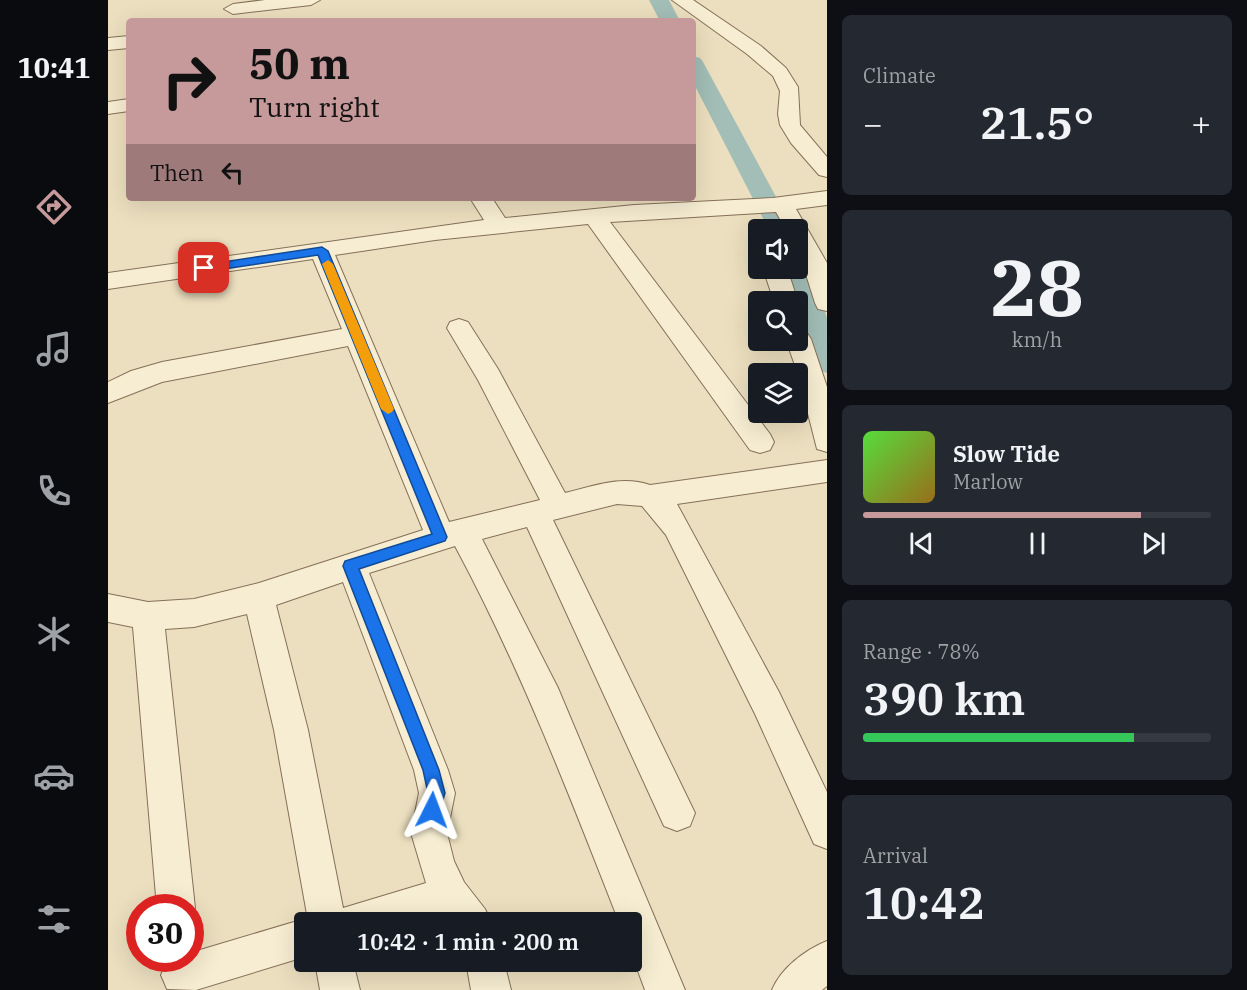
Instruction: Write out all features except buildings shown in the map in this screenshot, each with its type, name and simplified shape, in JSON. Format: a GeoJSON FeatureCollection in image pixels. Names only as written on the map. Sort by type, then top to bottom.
{"type":"FeatureCollection","features":[{"type":"Feature","properties":{"kind":"street"},"geometry":{"type":"LineString","coordinates":[[233,12],[311,0]]}},
{"type":"Feature","properties":{"kind":"street"},"geometry":{"type":"LineString","coordinates":[[681,0],[742,42],[786,81],[790,93],[788,118],[792,128],[827,170]]}},
{"type":"Feature","properties":{"kind":"street"},"geometry":{"type":"LineString","coordinates":[[108,44],[126,42]]}},
{"type":"Feature","properties":{"kind":"street"},"geometry":{"type":"LineString","coordinates":[[108,108],[126,105]]}},
{"type":"Feature","properties":{"kind":"street"},"geometry":{"type":"LineString","coordinates":[[108,281],[499,226],[594,216],[631,205],[767,205],[827,198]]}},
{"type":"Feature","properties":{"kind":"street"},"geometry":{"type":"LineString","coordinates":[[483,201],[499,226]]}},
{"type":"Feature","properties":{"kind":"street"},"geometry":{"type":"LineString","coordinates":[[763,219],[767,205]]}},
{"type":"Feature","properties":{"kind":"street"},"geometry":{"type":"LineString","coordinates":[[767,205],[813,255],[827,303]]}},
{"type":"Feature","properties":{"kind":"street"},"geometry":{"type":"LineString","coordinates":[[594,216],[760,442]]}},
{"type":"Feature","properties":{"kind":"street"},"geometry":{"type":"LineString","coordinates":[[322,251],[357,335],[451,534],[497,592],[535,673],[665,990]]}},
{"type":"Feature","properties":{"kind":"street"},"geometry":{"type":"LineString","coordinates":[[459,328],[489,376],[677,813]]}},
{"type":"Feature","properties":{"kind":"street"},"geometry":{"type":"LineString","coordinates":[[108,393],[140,378],[162,372],[357,335]]}},
{"type":"Feature","properties":{"kind":"street"},"geometry":{"type":"LineString","coordinates":[[802,351],[820,405],[827,441]]}},
{"type":"Feature","properties":{"kind":"street"},"geometry":{"type":"LineString","coordinates":[[651,496],[827,471]]}},
{"type":"Feature","properties":{"kind":"street"},"geometry":{"type":"LineString","coordinates":[[108,608],[148,616],[194,613],[259,597],[451,534],[617,492],[634,490],[651,496],[664,506],[676,526],[767,703],[827,831]]}},
{"type":"Feature","properties":{"kind":"street"},"geometry":{"type":"LineString","coordinates":[[351,566],[431,770],[436,793],[429,834],[436,865],[461,909],[437,912]]}},
{"type":"Feature","properties":{"kind":"street"},"geometry":{"type":"LineString","coordinates":[[259,597],[291,730],[325,912]]}},
{"type":"Feature","properties":{"kind":"street"},"geometry":{"type":"LineString","coordinates":[[148,616],[175,894]]}},
{"type":"Feature","properties":{"kind":"street"},"geometry":{"type":"LineString","coordinates":[[181,974],[294,941]]}},
{"type":"Feature","properties":{"kind":"street"},"geometry":{"type":"LineString","coordinates":[[792,990],[827,960]]}},
{"type":"Feature","properties":{"kind":"street"},"geometry":{"type":"LineString","coordinates":[[336,972],[340,990]]}},
{"type":"Feature","properties":{"kind":"street"},"geometry":{"type":"LineString","coordinates":[[487,972],[491,990]]}},
{"type":"Feature","properties":{"kind":"waterway"},"geometry":{"type":"LineString","coordinates":[[659,0],[668,18]]}},
{"type":"Feature","properties":{"kind":"waterway"},"geometry":{"type":"LineString","coordinates":[[696,68],[776,219]]}},
{"type":"Feature","properties":{"kind":"waterway"},"geometry":{"type":"LineString","coordinates":[[801,279],[827,363]]}},
{"type":"Feature","properties":{"kind":"slow traffic"},"geometry":{"type":"LineString","coordinates":[[328,264],[388,409]]}},
{"type":"Feature","properties":{"kind":"route"},"geometry":{"type":"LineString","coordinates":[[204,268],[322,251],[440,537],[351,566],[431,770],[436,793],[432,810]]}}]}
